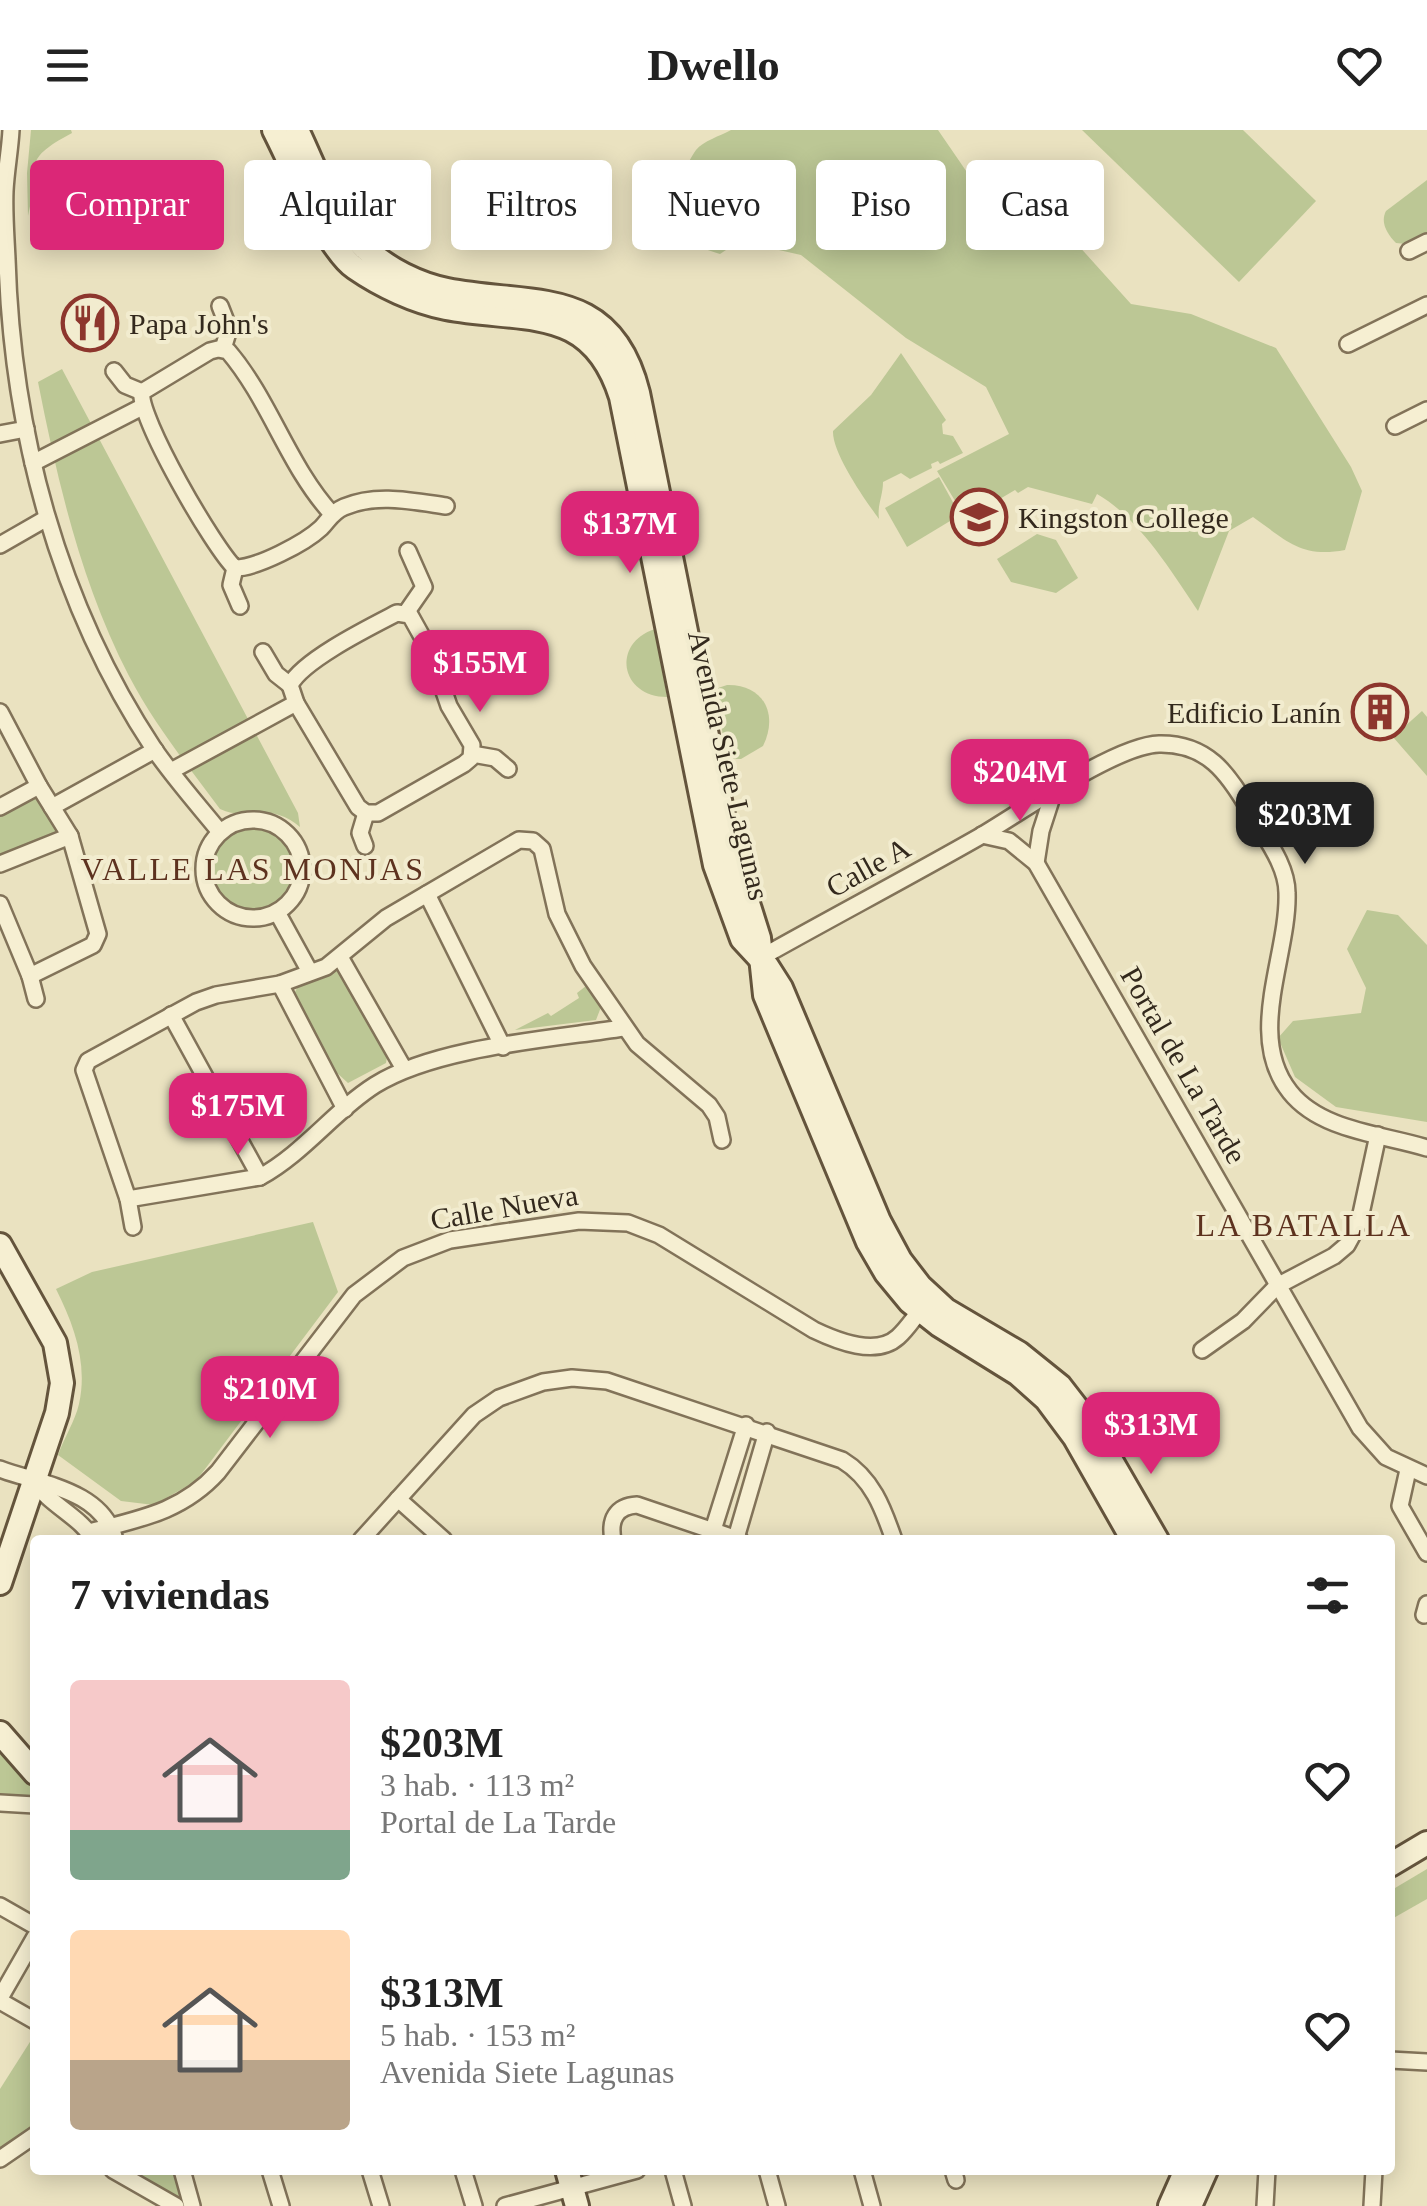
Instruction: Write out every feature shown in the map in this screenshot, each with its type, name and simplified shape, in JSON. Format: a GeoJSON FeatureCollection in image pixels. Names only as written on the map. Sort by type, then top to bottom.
{"type":"FeatureCollection","features":[{"type":"Feature","properties":{"kind":"street"},"geometry":{"type":"LineString","coordinates":[[11,130],[5,190],[10,322],[26,429],[47,518],[84,619],[110,672],[170,772],[220,832]]}},
{"type":"Feature","properties":{"kind":"street","name":"Avenida Siete Lagunas"},"geometry":{"type":"LineString","coordinates":[[274,130],[339,252],[354,267],[423,302],[452,310],[531,316],[557,322],[593,345],[611,370],[624,410],[715,865],[736,927],[781,988],[888,1241],[926,1304],[1048,1375],[1082,1412],[1091,1446],[1131,1535]]}},
{"type":"Feature","properties":{"kind":"street","name":"Avenida Siete Lagunas"},"geometry":{"type":"LineString","coordinates":[[296,130],[350,232],[380,261],[416,281],[448,290],[562,304],[597,324],[616,343],[630,367],[728,840],[757,930],[760,958]]}},
{"type":"Feature","properties":{"kind":"street"},"geometry":{"type":"LineString","coordinates":[[0,168],[5,190]]}},
{"type":"Feature","properties":{"kind":"street"},"geometry":{"type":"LineString","coordinates":[[1409,251],[1427,242]]}},
{"type":"Feature","properties":{"kind":"street"},"geometry":{"type":"LineString","coordinates":[[392,288],[416,281]]}},
{"type":"Feature","properties":{"kind":"street"},"geometry":{"type":"LineString","coordinates":[[1348,344],[1427,305]]}},
{"type":"Feature","properties":{"kind":"street"},"geometry":{"type":"LineString","coordinates":[[220,306],[229,329],[222,349]]}},
{"type":"Feature","properties":{"kind":"street"},"geometry":{"type":"LineString","coordinates":[[33,463],[142,400],[210,351],[222,349],[232,356],[308,486],[332,514]]}},
{"type":"Feature","properties":{"kind":"street"},"geometry":{"type":"LineString","coordinates":[[114,371],[142,400],[184,490],[235,568],[230,585],[240,606]]}},
{"type":"Feature","properties":{"kind":"street"},"geometry":{"type":"LineString","coordinates":[[1395,426],[1427,410]]}},
{"type":"Feature","properties":{"kind":"street"},"geometry":{"type":"LineString","coordinates":[[0,434],[26,429]]}},
{"type":"Feature","properties":{"kind":"street"},"geometry":{"type":"LineString","coordinates":[[235,568],[262,561],[310,536],[332,514],[351,504],[382,499],[446,506]]}},
{"type":"Feature","properties":{"kind":"street"},"geometry":{"type":"LineString","coordinates":[[0,545],[47,518]]}},
{"type":"Feature","properties":{"kind":"street"},"geometry":{"type":"LineString","coordinates":[[406,613],[424,587],[408,551]]}},
{"type":"Feature","properties":{"kind":"street"},"geometry":{"type":"LineString","coordinates":[[290,685],[295,676],[342,643],[397,613],[406,613]]}},
{"type":"Feature","properties":{"kind":"street"},"geometry":{"type":"LineString","coordinates":[[262,652],[276,674],[290,685],[296,703],[358,807],[366,813],[378,812],[464,764],[472,754],[472,745],[449,706],[421,631],[406,613]]}},
{"type":"Feature","properties":{"kind":"street"},"geometry":{"type":"LineString","coordinates":[[170,772],[296,703]]}},
{"type":"Feature","properties":{"kind":"street"},"geometry":{"type":"LineString","coordinates":[[0,712],[70,836],[97,939],[90,947],[30,976]]}},
{"type":"Feature","properties":{"kind":"street"},"geometry":{"type":"LineString","coordinates":[[1036,863],[1052,794],[1113,757],[1146,745],[1185,746],[1210,757],[1224,770],[1278,862],[1286,883],[1271,1016],[1276,1068],[1287,1089],[1311,1112],[1333,1122],[1427,1148]]}},
{"type":"Feature","properties":{"kind":"street"},"geometry":{"type":"LineString","coordinates":[[52,806],[155,750]]}},
{"type":"Feature","properties":{"kind":"street"},"geometry":{"type":"LineString","coordinates":[[472,754],[495,758],[508,769]]}},
{"type":"Feature","properties":{"kind":"street"},"geometry":{"type":"LineString","coordinates":[[0,807],[39,786]]}},
{"type":"Feature","properties":{"kind":"street","name":"Calle A"},"geometry":{"type":"LineString","coordinates":[[760,958],[1052,794]]}},
{"type":"Feature","properties":{"kind":"street"},"geometry":{"type":"LineString","coordinates":[[365,846],[360,833],[366,813]]}},
{"type":"Feature","properties":{"kind":"street"},"geometry":{"type":"LineString","coordinates":[[256,820],[275,825],[290,837],[300,854],[302,873],[296,892],[277,912],[244,917],[216,901],[204,872],[208,850],[220,832],[237,822],[256,820]]}},
{"type":"Feature","properties":{"kind":"street","name":"Portal de La Tarde"},"geometry":{"type":"LineString","coordinates":[[982,835],[1009,841],[1036,863],[1368,1439],[1386,1457],[1427,1476]]}},
{"type":"Feature","properties":{"kind":"street"},"geometry":{"type":"LineString","coordinates":[[0,864],[70,836]]}},
{"type":"Feature","properties":{"kind":"street"},"geometry":{"type":"LineString","coordinates":[[134,1226],[85,1067],[92,1058],[216,995],[280,984],[340,957],[386,918],[520,840],[533,840],[542,849],[552,898],[570,943],[623,1028],[652,1058],[709,1104],[717,1116],[722,1140]]}},
{"type":"Feature","properties":{"kind":"street"},"geometry":{"type":"LineString","coordinates":[[426,894],[503,1047]]}},
{"type":"Feature","properties":{"kind":"street"},"geometry":{"type":"LineString","coordinates":[[0,904],[36,1000]]}},
{"type":"Feature","properties":{"kind":"street"},"geometry":{"type":"LineString","coordinates":[[277,912],[310,972]]}},
{"type":"Feature","properties":{"kind":"street"},"geometry":{"type":"LineString","coordinates":[[340,957],[404,1069]]}},
{"type":"Feature","properties":{"kind":"street"},"geometry":{"type":"LineString","coordinates":[[280,984],[344,1109]]}},
{"type":"Feature","properties":{"kind":"street"},"geometry":{"type":"LineString","coordinates":[[171,1015],[260,1176]]}},
{"type":"Feature","properties":{"kind":"street"},"geometry":{"type":"LineString","coordinates":[[128,1198],[260,1176],[280,1166],[372,1087],[404,1069],[503,1047],[623,1028]]}},
{"type":"Feature","properties":{"kind":"street"},"geometry":{"type":"LineString","coordinates":[[1202,1350],[1243,1321],[1278,1286],[1334,1256],[1352,1238],[1359,1223],[1378,1135]]}},
{"type":"Feature","properties":{"kind":"street","name":"Calle Nueva"},"geometry":{"type":"LineString","coordinates":[[113,1533],[194,1496],[218,1472],[354,1294],[403,1258],[460,1238],[595,1219],[628,1223],[659,1235],[814,1330],[873,1347],[895,1340],[926,1304]]}},
{"type":"Feature","properties":{"kind":"street"},"geometry":{"type":"LineString","coordinates":[[0,1246],[55,1343],[61,1373],[60,1402],[7,1539],[0,1584]]}},
{"type":"Feature","properties":{"kind":"street"},"geometry":{"type":"LineString","coordinates":[[366,1535],[474,1415],[514,1391],[572,1378],[607,1380],[767,1432],[852,1465],[874,1490],[892,1535]]}},
{"type":"Feature","properties":{"kind":"street"},"geometry":{"type":"LineString","coordinates":[[714,1530],[746,1425]]}},
{"type":"Feature","properties":{"kind":"street"},"geometry":{"type":"LineString","coordinates":[[739,1535],[767,1432]]}},
{"type":"Feature","properties":{"kind":"street","name":"Avenida Siete Lagunas"},"geometry":{"type":"LineString","coordinates":[[1091,1446],[1153,1535]]}},
{"type":"Feature","properties":{"kind":"street"},"geometry":{"type":"LineString","coordinates":[[0,1469],[59,1486],[97,1510],[113,1533]]}},
{"type":"Feature","properties":{"kind":"street"},"geometry":{"type":"LineString","coordinates":[[1408,1470],[1400,1506],[1427,1552]]}},
{"type":"Feature","properties":{"kind":"street"},"geometry":{"type":"LineString","coordinates":[[33,1480],[45,1498],[90,1535]]}},
{"type":"Feature","properties":{"kind":"street"},"geometry":{"type":"LineString","coordinates":[[398,1499],[438,1535]]}},
{"type":"Feature","properties":{"kind":"street"},"geometry":{"type":"LineString","coordinates":[[613,1535],[612,1520],[619,1510],[631,1505],[727,1535]]}},
{"type":"Feature","properties":{"kind":"street"},"geometry":{"type":"LineString","coordinates":[[0,1733],[30,1769]]}},
{"type":"Feature","properties":{"kind":"street"},"geometry":{"type":"LineString","coordinates":[[0,1803],[30,1805]]}},
{"type":"Feature","properties":{"kind":"street"},"geometry":{"type":"LineString","coordinates":[[1395,1861],[1426,1845]]}},
{"type":"Feature","properties":{"kind":"street"},"geometry":{"type":"LineString","coordinates":[[0,1906],[30,1923]]}},
{"type":"Feature","properties":{"kind":"street"},"geometry":{"type":"LineString","coordinates":[[30,1946],[0,1999],[30,2018]]}},
{"type":"Feature","properties":{"kind":"street"},"geometry":{"type":"LineString","coordinates":[[1395,2060],[1427,2062]]}},
{"type":"Feature","properties":{"kind":"street"},"geometry":{"type":"LineString","coordinates":[[0,2158],[30,2138]]}},
{"type":"Feature","properties":{"kind":"street"},"geometry":{"type":"LineString","coordinates":[[122,2175],[176,2206]]}},
{"type":"Feature","properties":{"kind":"street"},"geometry":{"type":"LineString","coordinates":[[183,2175],[192,2206]]}},
{"type":"Feature","properties":{"kind":"street"},"geometry":{"type":"LineString","coordinates":[[272,2175],[282,2206]]}},
{"type":"Feature","properties":{"kind":"street"},"geometry":{"type":"LineString","coordinates":[[372,2175],[381,2206]]}},
{"type":"Feature","properties":{"kind":"street"},"geometry":{"type":"LineString","coordinates":[[465,2175],[474,2206]]}},
{"type":"Feature","properties":{"kind":"street"},"geometry":{"type":"LineString","coordinates":[[505,2206],[619,2175]]}},
{"type":"Feature","properties":{"kind":"street"},"geometry":{"type":"LineString","coordinates":[[675,2175],[684,2206]]}},
{"type":"Feature","properties":{"kind":"street"},"geometry":{"type":"LineString","coordinates":[[767,2175],[776,2206]]}},
{"type":"Feature","properties":{"kind":"street"},"geometry":{"type":"LineString","coordinates":[[863,2175],[872,2206]]}},
{"type":"Feature","properties":{"kind":"street"},"geometry":{"type":"LineString","coordinates":[[1170,2206],[1184,2175]]}},
{"type":"Feature","properties":{"kind":"street"},"geometry":{"type":"LineString","coordinates":[[1190,2206],[1204,2175]]}},
{"type":"Feature","properties":{"kind":"street"},"geometry":{"type":"LineString","coordinates":[[1265,2206],[1267,2175]]}},
{"type":"Feature","properties":{"kind":"street"},"geometry":{"type":"LineString","coordinates":[[1372,2206],[1374,2175]]}},
{"type":"Feature","properties":{"kind":"green space"},"geometry":{"type":"Polygon","coordinates":[[[31,130],[71,130],[37,160],[30,160],[28,216],[31,130]]]}},
{"type":"Feature","properties":{"kind":"green space"},"geometry":{"type":"Polygon","coordinates":[[[731,130],[938,130],[966,171],[966,250],[1082,250],[1131,304],[1191,314],[1276,348],[1362,491],[1345,550],[1317,552],[1295,546],[1253,517],[1229,531],[1198,611],[1140,531],[1097,494],[1092,504],[1028,487],[1018,493],[1015,490],[966,519],[937,471],[1009,434],[986,387],[906,338],[801,255],[779,250],[796,250],[796,160],[691,160],[703,144],[731,130]]]}},
{"type":"Feature","properties":{"kind":"green space"},"geometry":{"type":"Polygon","coordinates":[[[1082,130],[1243,130],[1316,201],[1239,282],[1082,130]]]}},
{"type":"Feature","properties":{"kind":"green space"},"geometry":{"type":"Polygon","coordinates":[[[1427,180],[1427,234],[1406,244],[1396,243],[1385,228],[1386,211],[1427,180]]]}},
{"type":"Feature","properties":{"kind":"green space"},"geometry":{"type":"Polygon","coordinates":[[[901,353],[946,420],[942,424],[943,434],[953,436],[963,453],[931,464],[932,468],[910,479],[901,473],[883,482],[879,519],[843,464],[833,431],[871,395],[901,353]]]}},
{"type":"Feature","properties":{"kind":"green space"},"geometry":{"type":"Polygon","coordinates":[[[62,369],[298,813],[300,827],[278,815],[220,809],[160,728],[129,676],[84,569],[46,420],[38,382],[62,369]]]}},
{"type":"Feature","properties":{"kind":"green space"},"geometry":{"type":"Polygon","coordinates":[[[939,477],[960,515],[907,547],[885,508],[939,477]]]}},
{"type":"Feature","properties":{"kind":"green space"},"geometry":{"type":"Polygon","coordinates":[[[1037,534],[1056,540],[1078,578],[1056,593],[1011,582],[997,559],[1037,534]]]}},
{"type":"Feature","properties":{"kind":"green space"},"geometry":{"type":"Polygon","coordinates":[[[655,629],[667,697],[639,688],[627,668],[632,646],[655,629]]]}},
{"type":"Feature","properties":{"kind":"green space"},"geometry":{"type":"Polygon","coordinates":[[[740,686],[758,695],[768,712],[768,734],[763,746],[741,759],[727,759],[715,689],[740,686]]]}},
{"type":"Feature","properties":{"kind":"green space"},"geometry":{"type":"Polygon","coordinates":[[[1422,711],[1427,717],[1427,776],[1393,737],[1422,711]]]}},
{"type":"Feature","properties":{"kind":"green space"},"geometry":{"type":"Polygon","coordinates":[[[37,795],[56,827],[55,832],[0,856],[0,813],[37,795]]]}},
{"type":"Feature","properties":{"kind":"green space"},"geometry":{"type":"Polygon","coordinates":[[[253,828],[269,831],[282,840],[291,853],[291,885],[282,898],[269,907],[253,910],[237,907],[224,898],[215,885],[212,869],[215,853],[224,840],[237,831],[253,828]]]}},
{"type":"Feature","properties":{"kind":"green space"},"geometry":{"type":"Polygon","coordinates":[[[1367,910],[1398,915],[1427,945],[1427,1122],[1336,1107],[1295,1077],[1278,1038],[1293,1021],[1361,1013],[1366,988],[1347,949],[1367,910]]]}},
{"type":"Feature","properties":{"kind":"green space"},"geometry":{"type":"Polygon","coordinates":[[[334,969],[340,971],[387,1057],[386,1063],[348,1083],[336,1072],[294,994],[298,986],[334,969]]]}},
{"type":"Feature","properties":{"kind":"green space"},"geometry":{"type":"Polygon","coordinates":[[[586,986],[601,1007],[596,1020],[515,1030],[548,1013],[551,1016],[579,998],[577,993],[586,986]]]}},
{"type":"Feature","properties":{"kind":"green space"},"geometry":{"type":"Polygon","coordinates":[[[313,1222],[338,1292],[196,1481],[154,1505],[121,1501],[58,1455],[77,1410],[82,1374],[74,1330],[56,1289],[92,1272],[313,1222]]]}},
{"type":"Feature","properties":{"kind":"green space"},"geometry":{"type":"Polygon","coordinates":[[[0,1754],[30,1786],[30,1795],[0,1796],[0,1754]]]}},
{"type":"Feature","properties":{"kind":"green space"},"geometry":{"type":"Polygon","coordinates":[[[1427,1869],[1427,1899],[1395,1917],[1395,1888],[1427,1869]]]}},
{"type":"Feature","properties":{"kind":"green space"},"geometry":{"type":"Polygon","coordinates":[[[30,2042],[30,2130],[0,2150],[0,2089],[30,2042]]]}},
{"type":"Feature","properties":{"kind":"green space"},"geometry":{"type":"Polygon","coordinates":[[[135,2175],[175,2175],[184,2206],[135,2175]]]}},
{"type":"Feature","properties":{"kind":"place","name":"Papa John's"},"geometry":{"type":"Point","coordinates":[90,323]}},
{"type":"Feature","properties":{"kind":"place","name":"Kingston College"},"geometry":{"type":"Point","coordinates":[979,517]}},
{"type":"Feature","properties":{"kind":"place","name":"Edificio Lanín"},"geometry":{"type":"Point","coordinates":[1380,712]}},
{"type":"Feature","properties":{"kind":"district","name":"VALLE LAS MONJAS"},"geometry":{"type":"Point","coordinates":[253,869]}},
{"type":"Feature","properties":{"kind":"district","name":"LA BATALLA"},"geometry":{"type":"Point","coordinates":[1304,1225]}}]}
